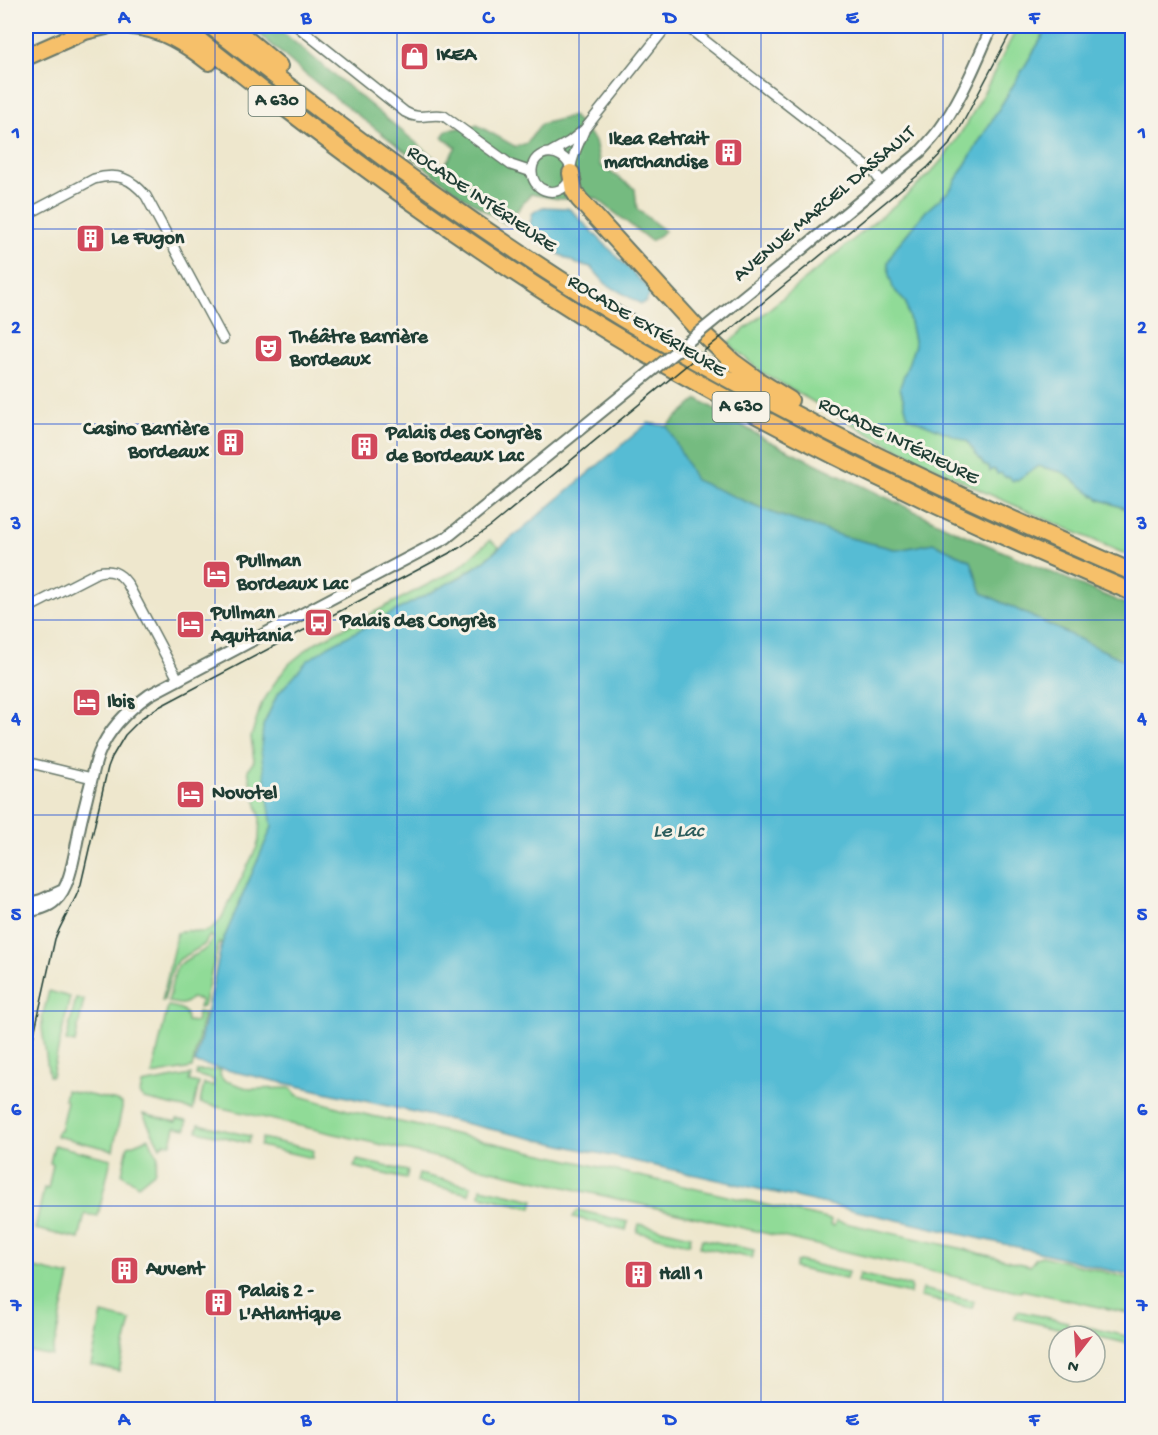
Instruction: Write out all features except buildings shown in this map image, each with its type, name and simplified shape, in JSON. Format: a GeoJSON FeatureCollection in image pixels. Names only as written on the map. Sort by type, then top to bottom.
{"type":"FeatureCollection","features":[{"type":"Feature","properties":{"kind":"highway"},"geometry":{"type":"LineString","coordinates":[[26,57],[85,31],[106,26]]}},
{"type":"Feature","properties":{"kind":"highway"},"geometry":{"type":"LineString","coordinates":[[132,26],[168,34],[273,108],[376,175]]}},
{"type":"Feature","properties":{"kind":"highway","name":"ROCADE EXTÉRIEURE"},"geometry":{"type":"LineString","coordinates":[[181,26],[376,175],[468,241],[640,350],[752,413],[903,490],[1132,592]]}},
{"type":"Feature","properties":{"kind":"highway","name":"ROCADE INTÉRIEURE"},"geometry":{"type":"LineString","coordinates":[[211,26],[388,162],[514,249],[665,344],[820,429],[967,499],[1132,572]]}},
{"type":"Feature","properties":{"kind":"highway"},"geometry":{"type":"LineString","coordinates":[[231,26],[388,162]]}},
{"type":"Feature","properties":{"kind":"highway"},"geometry":{"type":"LineString","coordinates":[[571,171],[574,191],[579,199],[695,326],[733,362],[784,397],[896,457],[967,499]]}},
{"type":"Feature","properties":{"kind":"street"},"geometry":{"type":"LineString","coordinates":[[297,26],[410,115],[416,117],[444,116],[511,165],[532,172]]}},
{"type":"Feature","properties":{"kind":"street"},"geometry":{"type":"LineString","coordinates":[[584,130],[576,148],[570,180],[566,186],[554,192],[541,189],[533,178],[532,166],[536,160],[569,142],[584,130],[667,26]]}},
{"type":"Feature","properties":{"kind":"street"},"geometry":{"type":"LineString","coordinates":[[686,26],[874,172],[882,183]]}},
{"type":"Feature","properties":{"kind":"street","name":"AVENUE MARCEL DASSAULT"},"geometry":{"type":"LineString","coordinates":[[63,889],[71,872],[79,830],[100,750],[119,720],[133,706],[178,679],[446,538],[920,152],[944,124],[975,65],[992,26]]}},
{"type":"Feature","properties":{"kind":"street"},"geometry":{"type":"LineString","coordinates":[[551,152],[564,157],[571,171]]}},
{"type":"Feature","properties":{"kind":"street"},"geometry":{"type":"LineString","coordinates":[[26,215],[94,179],[117,176],[134,183],[146,196],[223,339]]}},
{"type":"Feature","properties":{"kind":"street"},"geometry":{"type":"LineString","coordinates":[[26,620],[27,605],[98,572],[114,571],[127,583],[178,679]]}},
{"type":"Feature","properties":{"kind":"street"},"geometry":{"type":"LineString","coordinates":[[26,762],[92,778]]}},
{"type":"Feature","properties":{"kind":"street"},"geometry":{"type":"LineString","coordinates":[[26,904],[41,900],[63,889]]}},
{"type":"Feature","properties":{"kind":"street"},"geometry":{"type":"LineString","coordinates":[[26,912],[55,902],[63,889]]}},
{"type":"Feature","properties":{"kind":"green space"},"geometry":{"type":"Polygon","coordinates":[[[250,26],[275,26],[444,166],[456,147],[442,137],[447,130],[477,125],[516,147],[527,143],[541,124],[573,116],[595,141],[600,165],[635,189],[637,209],[665,231],[651,241],[596,198],[559,199],[531,194],[506,224],[462,196],[305,74],[250,26]]]}},
{"type":"Feature","properties":{"kind":"green space"},"geometry":{"type":"Polygon","coordinates":[[[1018,26],[1049,26],[950,190],[926,211],[896,247],[888,262],[893,288],[906,303],[915,345],[900,388],[908,417],[967,441],[990,471],[993,469],[1005,477],[1018,480],[1038,466],[1062,472],[1099,499],[1132,511],[1132,557],[982,491],[873,436],[761,372],[728,343],[901,200],[932,171],[953,146],[983,95],[1018,26]]]}},
{"type":"Feature","properties":{"kind":"green space"},"geometry":{"type":"Polygon","coordinates":[[[698,399],[765,439],[960,533],[1132,607],[1132,664],[982,593],[971,561],[934,543],[898,550],[842,536],[775,514],[694,480],[667,426],[698,399]]]}},
{"type":"Feature","properties":{"kind":"green space"},"geometry":{"type":"Polygon","coordinates":[[[490,540],[499,547],[484,561],[277,695],[263,726],[272,827],[222,943],[219,942],[203,1007],[199,1008],[201,1000],[191,998],[183,1004],[168,1002],[177,968],[210,944],[213,937],[210,935],[204,945],[175,964],[164,1001],[162,1001],[177,933],[203,932],[221,919],[257,847],[260,817],[248,770],[254,761],[251,737],[261,705],[276,681],[289,664],[315,643],[452,572],[490,540]]]}},
{"type":"Feature","properties":{"kind":"green space"},"geometry":{"type":"Polygon","coordinates":[[[49,991],[70,997],[52,1076],[49,1076],[42,1028],[42,1018],[49,991]]]}},
{"type":"Feature","properties":{"kind":"green space"},"geometry":{"type":"Polygon","coordinates":[[[76,998],[84,1000],[75,1043],[66,1041],[76,998]]]}},
{"type":"Feature","properties":{"kind":"green space"},"geometry":{"type":"Polygon","coordinates":[[[168,1006],[184,1011],[187,1021],[196,1022],[198,1012],[204,1013],[192,1068],[152,1075],[168,1006]]]}},
{"type":"Feature","properties":{"kind":"green space"},"geometry":{"type":"Polygon","coordinates":[[[221,1070],[220,1075],[223,1080],[250,1089],[291,1088],[297,1095],[354,1112],[819,1217],[831,1220],[830,1225],[834,1226],[836,1221],[1030,1266],[1036,1258],[1042,1256],[1128,1278],[1132,1280],[1132,1314],[1022,1290],[1021,1292],[200,1103],[204,1084],[213,1086],[214,1080],[196,1075],[197,1071],[221,1070]]]}},
{"type":"Feature","properties":{"kind":"green space"},"geometry":{"type":"Polygon","coordinates":[[[191,1075],[189,1081],[199,1083],[193,1110],[144,1099],[140,1094],[142,1084],[191,1075]]]}},
{"type":"Feature","properties":{"kind":"green space"},"geometry":{"type":"Polygon","coordinates":[[[66,1090],[122,1103],[113,1150],[56,1136],[57,1131],[60,1131],[67,1101],[64,1099],[66,1090]]]}},
{"type":"Feature","properties":{"kind":"green space"},"geometry":{"type":"Polygon","coordinates":[[[143,1114],[176,1122],[177,1119],[187,1121],[186,1129],[175,1127],[171,1144],[164,1143],[160,1147],[143,1114]]]}},
{"type":"Feature","properties":{"kind":"green space"},"geometry":{"type":"Polygon","coordinates":[[[199,1124],[250,1136],[249,1143],[197,1131],[199,1124]]]}},
{"type":"Feature","properties":{"kind":"green space"},"geometry":{"type":"Polygon","coordinates":[[[149,1138],[158,1157],[154,1172],[138,1185],[122,1174],[128,1146],[149,1138]]]}},
{"type":"Feature","properties":{"kind":"green space"},"geometry":{"type":"Polygon","coordinates":[[[262,1138],[313,1150],[312,1158],[260,1146],[262,1138]]]}},
{"type":"Feature","properties":{"kind":"green space"},"geometry":{"type":"Polygon","coordinates":[[[54,1145],[111,1159],[98,1216],[85,1214],[79,1239],[35,1229],[44,1188],[48,1189],[54,1145]]]}},
{"type":"Feature","properties":{"kind":"green space"},"geometry":{"type":"Polygon","coordinates":[[[357,1160],[408,1171],[406,1179],[354,1167],[357,1160]]]}},
{"type":"Feature","properties":{"kind":"green space"},"geometry":{"type":"Polygon","coordinates":[[[419,1174],[471,1186],[469,1194],[417,1182],[419,1174]]]}},
{"type":"Feature","properties":{"kind":"green space"},"geometry":{"type":"Polygon","coordinates":[[[481,1188],[534,1200],[532,1208],[480,1196],[481,1188]]]}},
{"type":"Feature","properties":{"kind":"green space"},"geometry":{"type":"Polygon","coordinates":[[[578,1210],[628,1222],[626,1230],[573,1217],[578,1210]]]}},
{"type":"Feature","properties":{"kind":"green space"},"geometry":{"type":"Polygon","coordinates":[[[639,1224],[691,1236],[689,1244],[637,1232],[639,1224]]]}},
{"type":"Feature","properties":{"kind":"green space"},"geometry":{"type":"Polygon","coordinates":[[[702,1239],[754,1250],[752,1258],[700,1247],[702,1239]]]}},
{"type":"Feature","properties":{"kind":"green space"},"geometry":{"type":"Polygon","coordinates":[[[796,1262],[848,1272],[846,1279],[794,1268],[796,1262]]]}},
{"type":"Feature","properties":{"kind":"green space"},"geometry":{"type":"Polygon","coordinates":[[[26,1266],[70,1276],[52,1356],[26,1351],[26,1266]]]}},
{"type":"Feature","properties":{"kind":"green space"},"geometry":{"type":"Polygon","coordinates":[[[859,1274],[911,1286],[910,1294],[857,1282],[859,1274]]]}},
{"type":"Feature","properties":{"kind":"green space"},"geometry":{"type":"Polygon","coordinates":[[[922,1289],[974,1301],[972,1308],[920,1297],[922,1289]]]}},
{"type":"Feature","properties":{"kind":"green space"},"geometry":{"type":"Polygon","coordinates":[[[1018,1311],[1068,1322],[1068,1324],[1047,1326],[1014,1318],[1018,1311]]]}},
{"type":"Feature","properties":{"kind":"green space"},"geometry":{"type":"Polygon","coordinates":[[[102,1314],[131,1321],[119,1371],[91,1365],[102,1314]]]}},
{"type":"Feature","properties":{"kind":"green space"},"geometry":{"type":"Polygon","coordinates":[[[1107,1331],[1131,1337],[1130,1344],[1107,1339],[1107,1331]]]}},
{"type":"Feature","properties":{"kind":"water"},"geometry":{"type":"Polygon","coordinates":[[[1049,26],[1132,26],[1132,511],[1099,499],[1062,472],[1038,466],[1013,481],[1008,476],[997,474],[993,469],[990,471],[967,441],[908,417],[900,387],[915,345],[906,303],[893,288],[888,262],[896,247],[926,211],[950,190],[1049,26]]]}},
{"type":"Feature","properties":{"kind":"water"},"geometry":{"type":"Polygon","coordinates":[[[543,207],[571,210],[647,287],[650,294],[646,302],[641,304],[606,284],[591,267],[577,264],[535,238],[530,226],[532,214],[543,207]]]}},
{"type":"Feature","properties":{"kind":"water","name":"Le Lac"},"geometry":{"type":"Polygon","coordinates":[[[648,423],[667,426],[695,480],[775,514],[842,536],[898,550],[934,543],[971,561],[982,593],[1132,664],[1132,1275],[991,1241],[195,1063],[222,943],[272,827],[261,750],[263,726],[277,695],[307,661],[329,646],[462,576],[484,561],[648,423]]]}},
{"type":"Feature","properties":{"kind":"tram line"},"geometry":{"type":"LineString","coordinates":[[26,1070],[55,939],[81,884],[108,767],[125,735],[143,717],[157,708],[459,548],[491,526],[928,167],[949,145],[959,130],[1014,26]]}},
{"type":"Feature","properties":{"kind":"place","name":"IKEA"},"geometry":{"type":"Point","coordinates":[415,56]}},
{"type":"Feature","properties":{"kind":"place","name":"Ikea Retrait marchandise"},"geometry":{"type":"Point","coordinates":[729,152]}},
{"type":"Feature","properties":{"kind":"place","name":"Le Fugon"},"geometry":{"type":"Point","coordinates":[90,239]}},
{"type":"Feature","properties":{"kind":"place","name":"Théâtre Barrière Bordeaux"},"geometry":{"type":"Point","coordinates":[269,349]}},
{"type":"Feature","properties":{"kind":"place","name":"Casino Barrière Bordeaux"},"geometry":{"type":"Point","coordinates":[230,442]}},
{"type":"Feature","properties":{"kind":"place","name":"Palais des Congrès de Bordeaux Lac"},"geometry":{"type":"Point","coordinates":[365,446]}},
{"type":"Feature","properties":{"kind":"place","name":"Pullman Bordeaux Lac"},"geometry":{"type":"Point","coordinates":[216,574]}},
{"type":"Feature","properties":{"kind":"place","name":"Palais des Congrès"},"geometry":{"type":"Point","coordinates":[319,622]}},
{"type":"Feature","properties":{"kind":"place","name":"Pullman Aquitania"},"geometry":{"type":"Point","coordinates":[190,625]}},
{"type":"Feature","properties":{"kind":"place","name":"Ibis"},"geometry":{"type":"Point","coordinates":[86,703]}},
{"type":"Feature","properties":{"kind":"place","name":"Novotel"},"geometry":{"type":"Point","coordinates":[191,794]}},
{"type":"Feature","properties":{"kind":"place","name":"Auvent"},"geometry":{"type":"Point","coordinates":[125,1270]}},
{"type":"Feature","properties":{"kind":"place","name":"Hall 1"},"geometry":{"type":"Point","coordinates":[638,1275]}},
{"type":"Feature","properties":{"kind":"place","name":"Palais 2 - L'Atlantique"},"geometry":{"type":"Point","coordinates":[218,1303]}}]}
